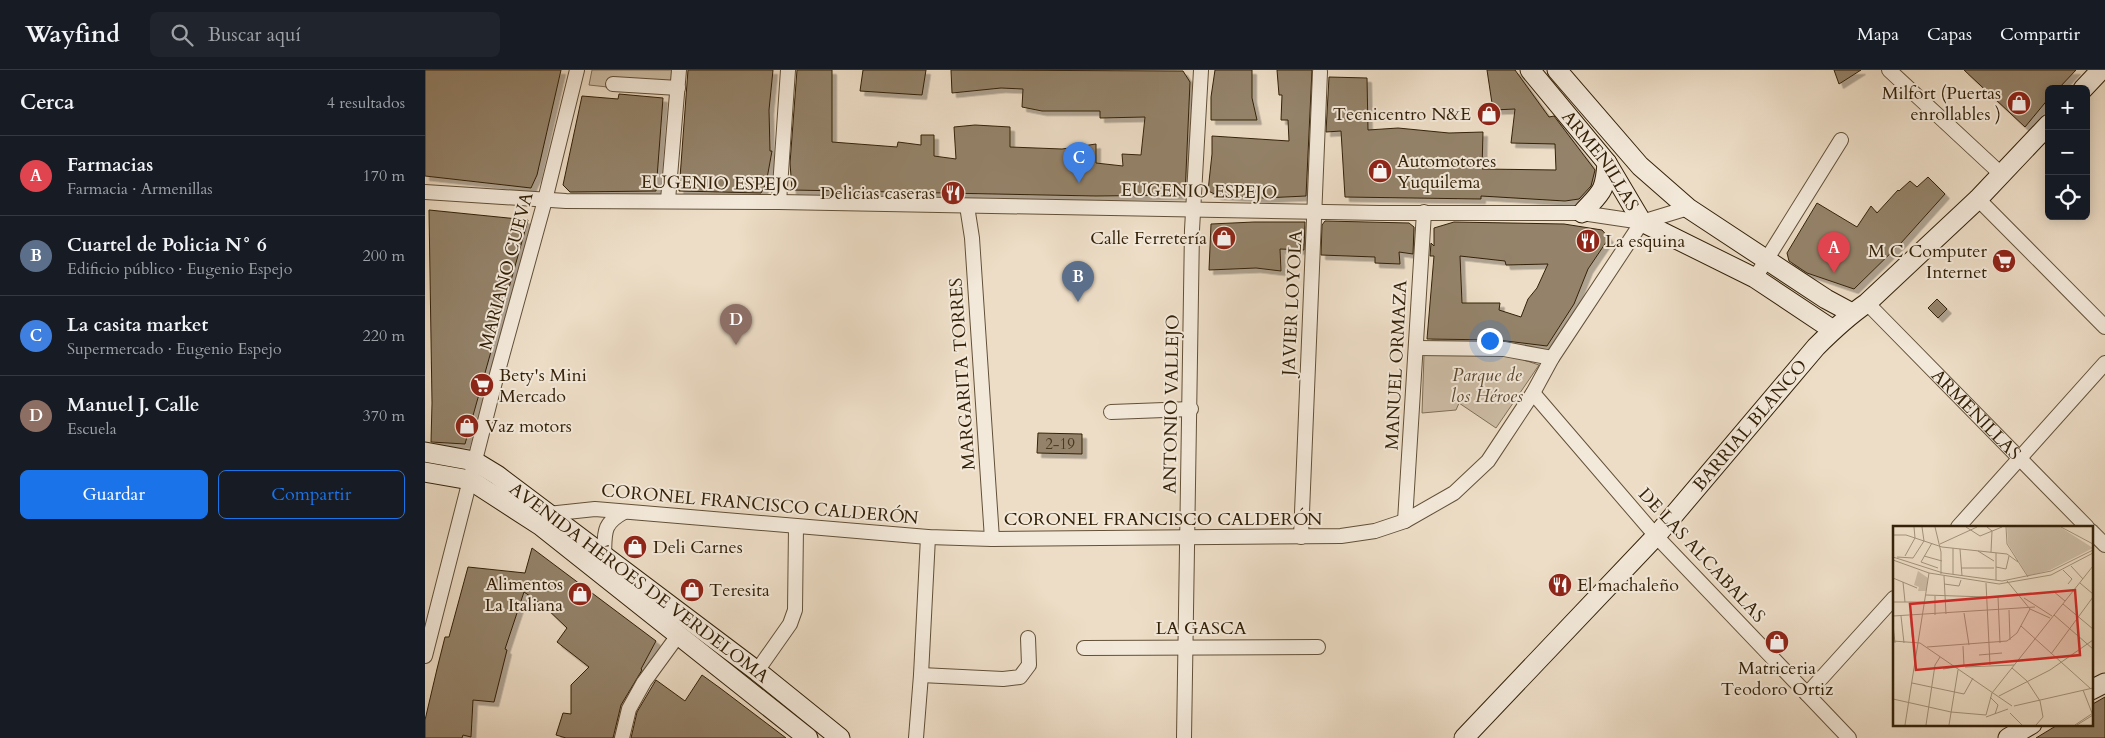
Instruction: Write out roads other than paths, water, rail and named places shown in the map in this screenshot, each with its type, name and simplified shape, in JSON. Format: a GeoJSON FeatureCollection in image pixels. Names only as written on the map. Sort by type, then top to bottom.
{"type":"FeatureCollection","features":[{"type":"Feature","properties":{"kind":"main road","name":"ARMENILLAS"},"geometry":{"type":"LineString","coordinates":[[1530,70],[1607,163],[1641,222],[1755,278],[1833,330]]}},
{"type":"Feature","properties":{"kind":"main road","name":"ARMENILLAS"},"geometry":{"type":"LineString","coordinates":[[1557,70],[1640,166],[1688,208],[1826,299],[1859,308]]}},
{"type":"Feature","properties":{"kind":"main road"},"geometry":{"type":"LineString","coordinates":[[2087,85],[2101,70]]}},
{"type":"Feature","properties":{"kind":"main road","name":"BARRIAL BLANCO"},"geometry":{"type":"LineString","coordinates":[[1464,738],[1657,536],[1833,330],[1978,199],[2045,128]]}},
{"type":"Feature","properties":{"kind":"main road"},"geometry":{"type":"LineString","coordinates":[[1582,214],[1602,192],[1606,180],[1607,163]]}},
{"type":"Feature","properties":{"kind":"main road","name":"AVENIDA HÉROES DE VERDELOMA"},"geometry":{"type":"LineString","coordinates":[[425,452],[472,471],[497,476],[545,520],[679,634],[808,738]]}},
{"type":"Feature","properties":{"kind":"main road","name":"AVENIDA HÉROES DE VERDELOMA"},"geometry":{"type":"LineString","coordinates":[[425,472],[472,471]]}},
{"type":"Feature","properties":{"kind":"main road","name":"AVENIDA HÉROES DE VERDELOMA"},"geometry":{"type":"LineString","coordinates":[[545,520],[604,556],[757,671],[840,738]]}},
{"type":"Feature","properties":{"kind":"main road"},"geometry":{"type":"LineString","coordinates":[[2093,689],[2105,683]]}},
{"type":"Feature","properties":{"kind":"main road"},"geometry":{"type":"LineString","coordinates":[[2007,738],[2028,726]]}},
{"type":"Feature","properties":{"kind":"street","name":"MARIANO CUEVA"},"geometry":{"type":"LineString","coordinates":[[425,656],[472,471],[545,200],[577,70]]}},
{"type":"Feature","properties":{"kind":"street"},"geometry":{"type":"LineString","coordinates":[[668,200],[679,70]]}},
{"type":"Feature","properties":{"kind":"street"},"geometry":{"type":"LineString","coordinates":[[779,202],[788,70]]}},
{"type":"Feature","properties":{"kind":"street","name":"ANTONIO VALLEJO"},"geometry":{"type":"LineString","coordinates":[[1184,738],[1191,409],[1192,230],[1195,209],[1201,70]]}},
{"type":"Feature","properties":{"kind":"street"},"geometry":{"type":"LineString","coordinates":[[1889,70],[2001,174]]}},
{"type":"Feature","properties":{"kind":"street","name":"JAVIER LOYOLA"},"geometry":{"type":"LineString","coordinates":[[1301,536],[1320,72]]}},
{"type":"Feature","properties":{"kind":"street"},"geometry":{"type":"LineString","coordinates":[[613,84],[678,88]]}},
{"type":"Feature","properties":{"kind":"street"},"geometry":{"type":"LineString","coordinates":[[1755,278],[1841,140]]}},
{"type":"Feature","properties":{"kind":"street","name":"EUGENIO ESPEJO"},"geometry":{"type":"LineString","coordinates":[[425,192],[545,200],[668,200],[1315,212],[1582,214],[1641,222]]}},
{"type":"Feature","properties":{"kind":"street"},"geometry":{"type":"LineString","coordinates":[[1978,199],[2105,327]]}},
{"type":"Feature","properties":{"kind":"street","name":"MARGARITA TORRES"},"geometry":{"type":"LineString","coordinates":[[967,206],[972,238],[992,539]]}},
{"type":"Feature","properties":{"kind":"street"},"geometry":{"type":"LineString","coordinates":[[1641,222],[1688,208]]}},
{"type":"Feature","properties":{"kind":"street","name":"MANUEL ORMAZA"},"geometry":{"type":"LineString","coordinates":[[1405,521],[1424,212]]}},
{"type":"Feature","properties":{"kind":"street","name":"CORONEL FRANCISCO CALDERÓN"},"geometry":{"type":"LineString","coordinates":[[545,520],[595,509],[928,537],[992,539],[1341,536],[1375,531],[1405,521],[1454,493],[1488,461],[1533,393],[1552,358],[1641,222]]}},
{"type":"Feature","properties":{"kind":"street","name":"ARMENILLAS"},"geometry":{"type":"LineString","coordinates":[[1859,308],[2020,458],[2086,526]]}},
{"type":"Feature","properties":{"kind":"street"},"geometry":{"type":"LineString","coordinates":[[1417,348],[1504,349],[1552,358]]}},
{"type":"Feature","properties":{"kind":"street"},"geometry":{"type":"LineString","coordinates":[[1959,526],[2105,363]]}},
{"type":"Feature","properties":{"kind":"street","name":"DE LAS ALCABALAS"},"geometry":{"type":"LineString","coordinates":[[1533,393],[1657,536],[1849,738]]}},
{"type":"Feature","properties":{"kind":"street"},"geometry":{"type":"LineString","coordinates":[[1111,412],[1191,409]]}},
{"type":"Feature","properties":{"kind":"street"},"geometry":{"type":"LineString","coordinates":[[604,556],[605,528],[611,519],[624,512]]}},
{"type":"Feature","properties":{"kind":"street"},"geometry":{"type":"LineString","coordinates":[[757,671],[790,624],[795,610],[797,527]]}},
{"type":"Feature","properties":{"kind":"street"},"geometry":{"type":"LineString","coordinates":[[2093,533],[2105,545]]}},
{"type":"Feature","properties":{"kind":"street"},"geometry":{"type":"LineString","coordinates":[[916,738],[928,537]]}},
{"type":"Feature","properties":{"kind":"street"},"geometry":{"type":"LineString","coordinates":[[1807,694],[1893,599]]}},
{"type":"Feature","properties":{"kind":"street"},"geometry":{"type":"LineString","coordinates":[[622,738],[629,709],[644,682],[679,634]]}},
{"type":"Feature","properties":{"kind":"street"},"geometry":{"type":"LineString","coordinates":[[921,675],[1003,680],[1020,677],[1029,666],[1028,638]]}},
{"type":"Feature","properties":{"kind":"street","name":"LA GASCA"},"geometry":{"type":"LineString","coordinates":[[1084,648],[1186,646],[1318,647]]}},
{"type":"Feature","properties":{"kind":"place","name":"Milfort (Puertas enrollables )"},"geometry":{"type":"Point","coordinates":[2019,103]}},
{"type":"Feature","properties":{"kind":"place","name":"Tecnicentro N&E"},"geometry":{"type":"Point","coordinates":[1489,114]}},
{"type":"Feature","properties":{"kind":"place","name":"Automotores Yuquilema"},"geometry":{"type":"Point","coordinates":[1380,171]}},
{"type":"Feature","properties":{"kind":"place","name":"La casita market"},"geometry":{"type":"Point","coordinates":[1079,183]}},
{"type":"Feature","properties":{"kind":"place","name":"Delicias caseras"},"geometry":{"type":"Point","coordinates":[953,193]}},
{"type":"Feature","properties":{"kind":"place","name":"Calle Ferretería"},"geometry":{"type":"Point","coordinates":[1224,238]}},
{"type":"Feature","properties":{"kind":"place","name":"La esquina"},"geometry":{"type":"Point","coordinates":[1588,241]}},
{"type":"Feature","properties":{"kind":"place","name":"M C Computer Internet"},"geometry":{"type":"Point","coordinates":[2004,261]}},
{"type":"Feature","properties":{"kind":"place","name":"Farmacias"},"geometry":{"type":"Point","coordinates":[1834,273]}},
{"type":"Feature","properties":{"kind":"place","name":"Cuartel de Policia N° 6"},"geometry":{"type":"Point","coordinates":[1078,302]}},
{"type":"Feature","properties":{"kind":"place","name":"Manuel J. Calle"},"geometry":{"type":"Point","coordinates":[736,345]}},
{"type":"Feature","properties":{"kind":"place","name":"Bety's Mini Mercado"},"geometry":{"type":"Point","coordinates":[482,385]}},
{"type":"Feature","properties":{"kind":"place","name":"Vaz motors"},"geometry":{"type":"Point","coordinates":[467,426]}},
{"type":"Feature","properties":{"kind":"place","name":"Deli Carnes"},"geometry":{"type":"Point","coordinates":[635,547]}},
{"type":"Feature","properties":{"kind":"place","name":"El machaleño"},"geometry":{"type":"Point","coordinates":[1560,585]}},
{"type":"Feature","properties":{"kind":"place","name":"Teresita"},"geometry":{"type":"Point","coordinates":[692,590]}},
{"type":"Feature","properties":{"kind":"place","name":"Alimentos La Italiana"},"geometry":{"type":"Point","coordinates":[580,594]}},
{"type":"Feature","properties":{"kind":"place","name":"Matriceria Teodoro Ortiz"},"geometry":{"type":"Point","coordinates":[1777,642]}},
{"type":"Feature","properties":{"kind":"park label","name":"Parque de los Héroes"},"geometry":{"type":"Point","coordinates":[1487,385]}}]}
